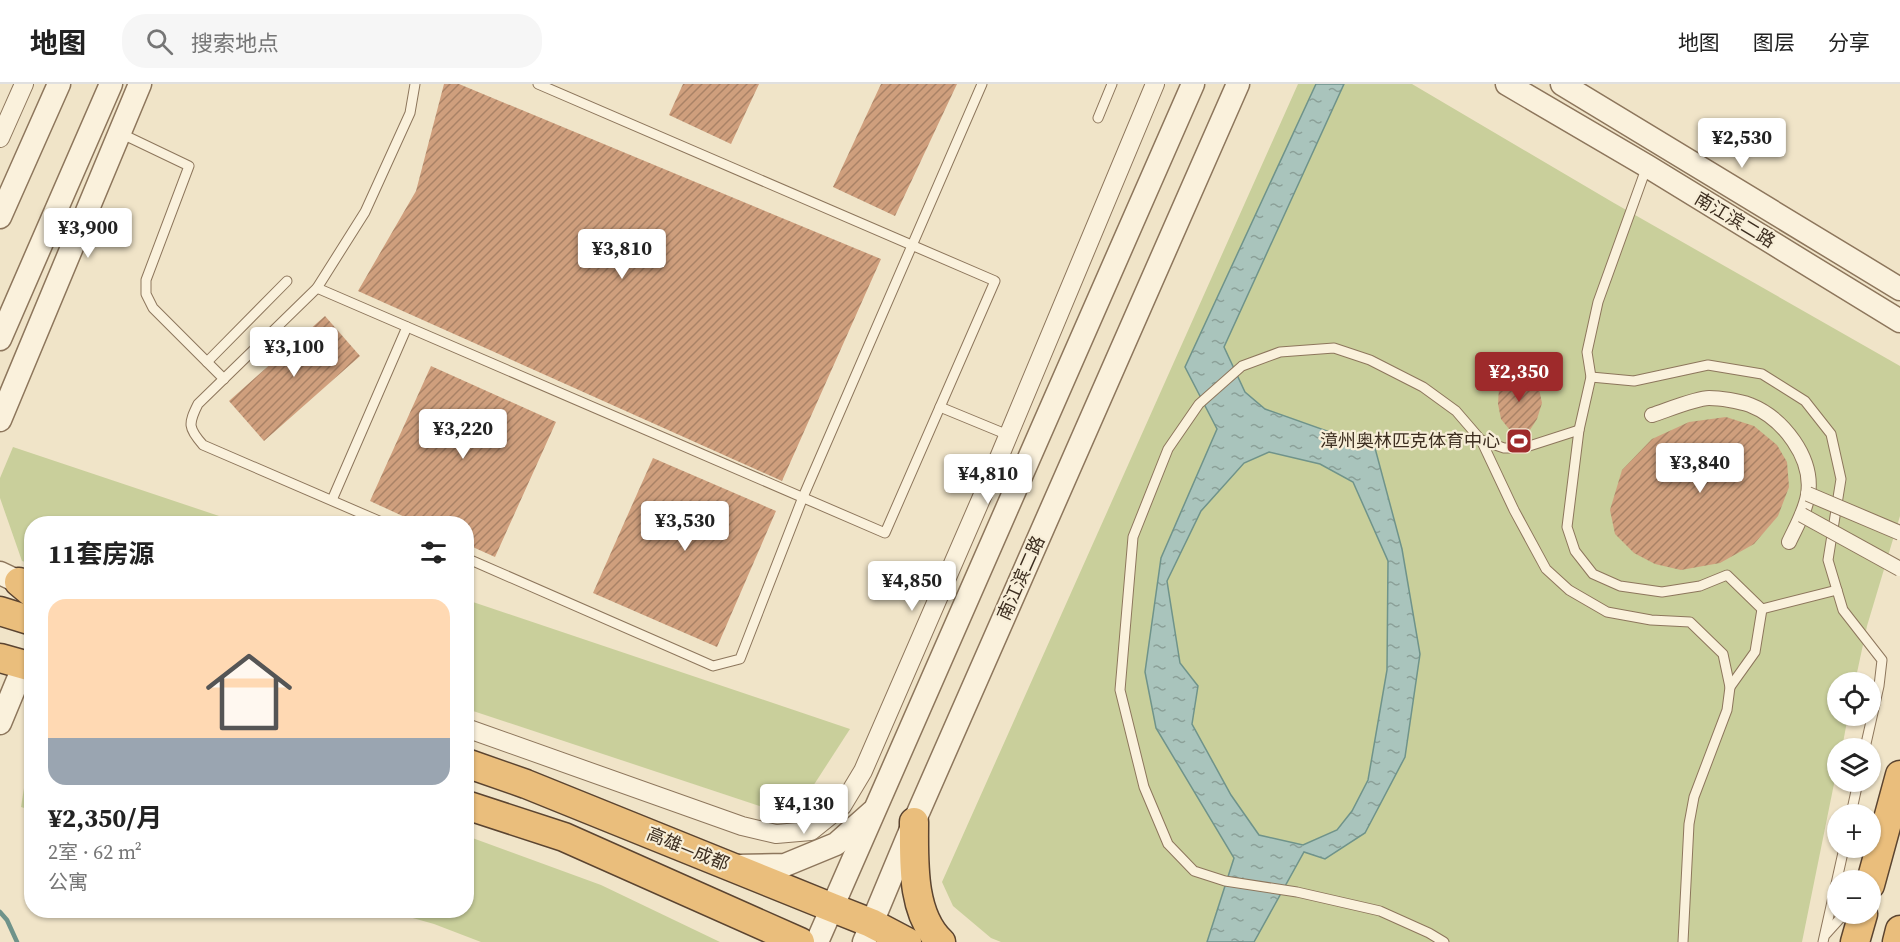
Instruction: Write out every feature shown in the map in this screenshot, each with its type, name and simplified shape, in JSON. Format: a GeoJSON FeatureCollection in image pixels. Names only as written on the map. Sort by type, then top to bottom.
{"type":"FeatureCollection","features":[{"type":"Feature","properties":{"kind":"highway"},"geometry":{"type":"LineString","coordinates":[[1,611],[24,618]]}},
{"type":"Feature","properties":{"kind":"highway","name":"高雄—成都"},"geometry":{"type":"LineString","coordinates":[[474,766],[526,784],[834,908],[867,933],[907,942]]}},
{"type":"Feature","properties":{"kind":"highway"},"geometry":{"type":"LineString","coordinates":[[1875,870],[1900,775]]}},
{"type":"Feature","properties":{"kind":"highway"},"geometry":{"type":"LineString","coordinates":[[474,808],[564,837],[801,942]]}},
{"type":"Feature","properties":{"kind":"highway"},"geometry":{"type":"LineString","coordinates":[[914,822],[915,885],[931,933],[941,942]]}},
{"type":"Feature","properties":{"kind":"highway"},"geometry":{"type":"LineString","coordinates":[[1855,942],[1860,924]]}},
{"type":"Feature","properties":{"kind":"highway"},"geometry":{"type":"LineString","coordinates":[[1897,942],[1900,930]]}},
{"type":"Feature","properties":{"kind":"street"},"geometry":{"type":"LineString","coordinates":[[0,138],[24,84]]}},
{"type":"Feature","properties":{"kind":"street"},"geometry":{"type":"LineString","coordinates":[[0,217],[59,84]]}},
{"type":"Feature","properties":{"kind":"street"},"geometry":{"type":"LineString","coordinates":[[1,336],[111,84]]}},
{"type":"Feature","properties":{"kind":"street"},"geometry":{"type":"LineString","coordinates":[[0,420],[140,84]]}},
{"type":"Feature","properties":{"kind":"street"},"geometry":{"type":"LineString","coordinates":[[474,731],[742,826],[776,834],[810,831],[842,806],[862,771],[1008,435],[1155,84]]}},
{"type":"Feature","properties":{"kind":"street"},"geometry":{"type":"LineString","coordinates":[[817,942],[878,808],[1193,84]]}},
{"type":"Feature","properties":{"kind":"street","name":"南江滨二路"},"geometry":{"type":"LineString","coordinates":[[867,933],[1238,84]]}},
{"type":"Feature","properties":{"kind":"street","name":"南江滨二路"},"geometry":{"type":"LineString","coordinates":[[1507,84],[1647,166],[1900,321]]}},
{"type":"Feature","properties":{"kind":"street","name":"南江滨二路"},"geometry":{"type":"LineString","coordinates":[[1562,84],[1900,290]]}},
{"type":"Feature","properties":{"kind":"street"},"geometry":{"type":"LineString","coordinates":[[1,336],[75,236]]}},
{"type":"Feature","properties":{"kind":"street"},"geometry":{"type":"LineString","coordinates":[[1652,415],[1707,398],[1750,405],[1778,423],[1800,449],[1808,473],[1808,494],[1802,515],[1789,542]]}},
{"type":"Feature","properties":{"kind":"street"},"geometry":{"type":"LineString","coordinates":[[1808,494],[1900,533]]}},
{"type":"Feature","properties":{"kind":"street"},"geometry":{"type":"LineString","coordinates":[[1802,515],[1900,569]]}},
{"type":"Feature","properties":{"kind":"street"},"geometry":{"type":"LineString","coordinates":[[0,723],[19,664]]}},
{"type":"Feature","properties":{"kind":"street"},"geometry":{"type":"LineString","coordinates":[[731,867],[784,865],[836,844],[878,808]]}},
{"type":"Feature","properties":{"kind":"lane"},"geometry":{"type":"LineString","coordinates":[[368,516],[202,445],[191,432],[190,419],[198,404],[317,288],[365,212],[410,113],[416,84]]}},
{"type":"Feature","properties":{"kind":"lane"},"geometry":{"type":"LineString","coordinates":[[317,288],[885,532],[995,281],[538,84]]}},
{"type":"Feature","properties":{"kind":"lane"},"geometry":{"type":"LineString","coordinates":[[474,561],[713,666],[740,659],[803,497],[982,84]]}},
{"type":"Feature","properties":{"kind":"lane"},"geometry":{"type":"LineString","coordinates":[[1098,118],[1112,84]]}},
{"type":"Feature","properties":{"kind":"lane"},"geometry":{"type":"LineString","coordinates":[[119,133],[189,166],[146,280],[146,294],[153,308],[224,379]]}},
{"type":"Feature","properties":{"kind":"lane"},"geometry":{"type":"LineString","coordinates":[[1647,166],[1598,302],[1587,352],[1592,377],[1579,430],[1567,527],[1575,551],[1593,574],[1620,586],[1662,592],[1700,586],[1727,575],[1762,609]]}},
{"type":"Feature","properties":{"kind":"lane"},"geometry":{"type":"LineString","coordinates":[[207,362],[287,281]]}},
{"type":"Feature","properties":{"kind":"lane"},"geometry":{"type":"LineString","coordinates":[[332,500],[407,327]]}},
{"type":"Feature","properties":{"kind":"lane"},"geometry":{"type":"LineString","coordinates":[[1444,942],[1380,911],[1298,892],[1225,881],[1194,871],[1168,844],[1144,787],[1120,690],[1133,537],[1168,449],[1199,404],[1242,366],[1280,352],[1334,348],[1370,360],[1423,387],[1456,411],[1481,440],[1514,510],[1546,569],[1569,590],[1607,612],[1651,620],[1690,622],[1723,654],[1730,687],[1727,710],[1694,796],[1689,824],[1683,942]]}},
{"type":"Feature","properties":{"kind":"lane"},"geometry":{"type":"LineString","coordinates":[[1592,377],[1634,381],[1708,365],[1762,374],[1805,401],[1831,434],[1841,479],[1828,560],[1843,610],[1882,660],[1879,686],[1867,738]]}},
{"type":"Feature","properties":{"kind":"lane"},"geometry":{"type":"LineString","coordinates":[[940,407],[1008,435]]}},
{"type":"Feature","properties":{"kind":"lane"},"geometry":{"type":"LineString","coordinates":[[1481,440],[1504,448],[1524,448],[1579,430]]}},
{"type":"Feature","properties":{"kind":"lane"},"geometry":{"type":"LineString","coordinates":[[1762,609],[1837,590]]}},
{"type":"Feature","properties":{"kind":"lane"},"geometry":{"type":"LineString","coordinates":[[1730,687],[1755,652],[1762,609]]}},
{"type":"Feature","properties":{"kind":"lane"},"geometry":{"type":"LineString","coordinates":[[1825,939],[1842,858]]}},
{"type":"Feature","properties":{"kind":"lane"},"geometry":{"type":"LineString","coordinates":[[1825,939],[1836,924]]}},
{"type":"Feature","properties":{"kind":"green space","name":"漳州奥林匹克体育中心"},"geometry":{"type":"Polygon","coordinates":[[[1298,84],[1412,84],[1614,203],[1900,366],[1900,516],[1867,626],[1857,672],[1827,672],[1827,726],[1846,726],[1844,738],[1827,738],[1827,792],[1832,792],[1830,804],[1827,804],[1827,818],[1802,942],[1001,942],[991,938],[953,906],[942,882],[1298,84]]]}},
{"type":"Feature","properties":{"kind":"green space"},"geometry":{"type":"Polygon","coordinates":[[[13,447],[219,516],[24,516],[24,562],[0,498],[0,478],[13,447]]]}},
{"type":"Feature","properties":{"kind":"green space"},"geometry":{"type":"Polygon","coordinates":[[[474,602],[850,729],[793,817],[474,711],[474,602]]]}},
{"type":"Feature","properties":{"kind":"green space"},"geometry":{"type":"Polygon","coordinates":[[[24,788],[24,808],[21,807],[24,788]]]}},
{"type":"Feature","properties":{"kind":"green space"},"geometry":{"type":"Polygon","coordinates":[[[474,839],[601,885],[720,942],[481,942],[413,918],[474,918],[474,839]]]}},
{"type":"Feature","properties":{"kind":"water"},"geometry":{"type":"Polygon","coordinates":[[[1316,84],[1344,84],[1224,347],[1245,392],[1265,409],[1375,448],[1402,549],[1420,654],[1405,757],[1365,833],[1325,859],[1304,852],[1254,942],[1207,942],[1234,858],[1156,728],[1145,672],[1161,558],[1217,429],[1185,367],[1316,84]],[[1269,452],[1244,463],[1201,511],[1167,581],[1180,663],[1198,686],[1192,724],[1231,795],[1259,835],[1303,845],[1337,830],[1352,811],[1368,780],[1387,670],[1388,561],[1353,482],[1320,464],[1269,452]]]}},
{"type":"Feature","properties":{"kind":"building"},"geometry":{"type":"Polygon","coordinates":[[[444,84],[459,84],[881,259],[782,481],[358,291],[416,191],[444,84]]]}},
{"type":"Feature","properties":{"kind":"building"},"geometry":{"type":"Polygon","coordinates":[[[683,84],[759,84],[731,144],[669,115],[683,84]]]}},
{"type":"Feature","properties":{"kind":"building"},"geometry":{"type":"Polygon","coordinates":[[[881,84],[957,84],[895,216],[833,187],[881,84]]]}},
{"type":"Feature","properties":{"kind":"building"},"geometry":{"type":"Polygon","coordinates":[[[325,316],[360,356],[264,441],[229,401],[325,316]]]}},
{"type":"Feature","properties":{"kind":"building"},"geometry":{"type":"Polygon","coordinates":[[[431,366],[556,422],[495,557],[474,548],[474,516],[403,516],[370,501],[431,366]]]}},
{"type":"Feature","properties":{"kind":"building"},"geometry":{"type":"Polygon","coordinates":[[[1518,370],[1526,373],[1539,389],[1542,403],[1537,419],[1528,433],[1520,436],[1513,434],[1501,419],[1498,404],[1499,388],[1508,374],[1518,370]]]}},
{"type":"Feature","properties":{"kind":"building"},"geometry":{"type":"Polygon","coordinates":[[[1726,417],[1754,426],[1777,445],[1787,462],[1789,487],[1778,516],[1754,544],[1720,563],[1681,570],[1655,564],[1634,553],[1615,534],[1610,510],[1622,470],[1652,439],[1689,422],[1726,417]]]}},
{"type":"Feature","properties":{"kind":"building"},"geometry":{"type":"Polygon","coordinates":[[[653,458],[776,511],[717,647],[593,593],[653,458]]]}},
{"type":"Feature","properties":{"kind":"waterway"},"geometry":{"type":"LineString","coordinates":[[0,912],[7,920],[17,942]]}},
{"type":"Feature","properties":{"kind":"place","name":"漳州奥林匹克体育中心"},"geometry":{"type":"Point","coordinates":[1519,441]}}]}
